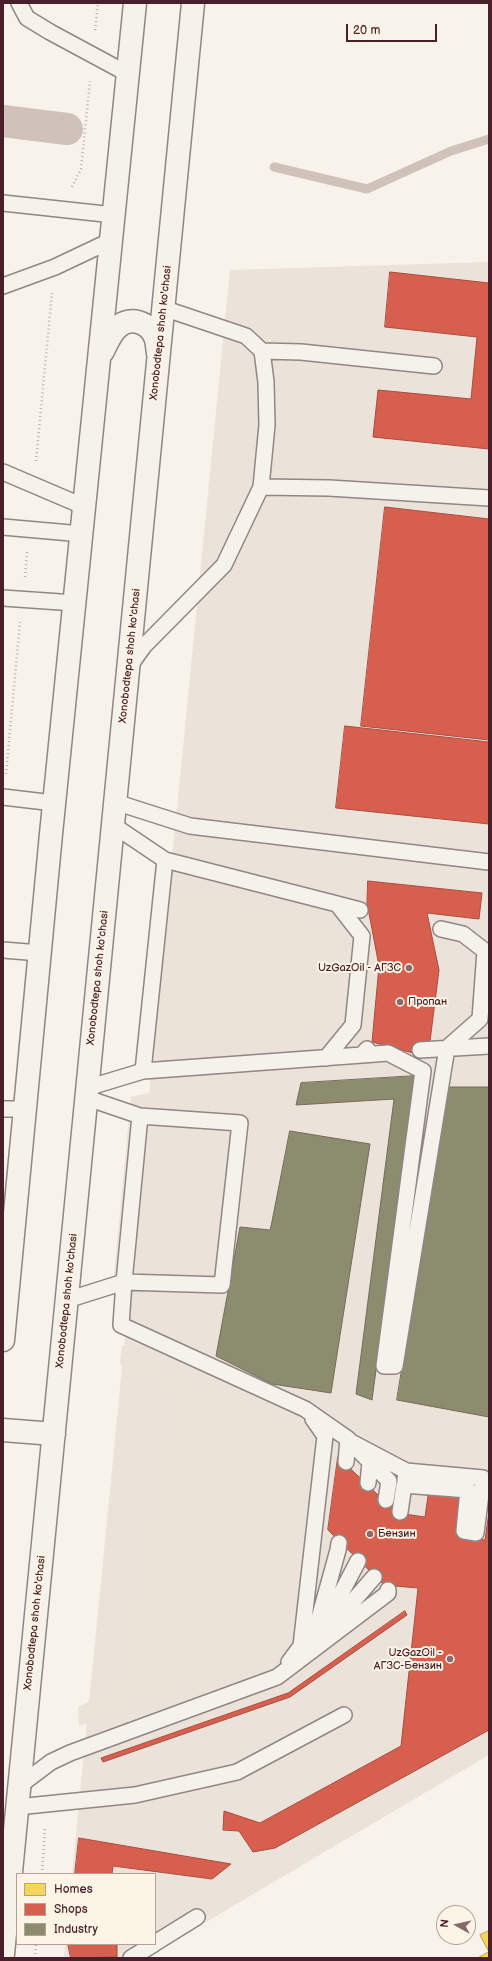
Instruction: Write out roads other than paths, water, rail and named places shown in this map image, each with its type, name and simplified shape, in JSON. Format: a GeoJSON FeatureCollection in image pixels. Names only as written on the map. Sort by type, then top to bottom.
{"type":"FeatureCollection","features":[{"type":"Feature","properties":{"kind":"highway"},"geometry":{"type":"LineString","coordinates":[[3,1340],[8,1224],[25,1109],[54,803],[135,3]]}},
{"type":"Feature","properties":{"kind":"highway","name":"Xonobodtepa shoh ko'chasi"},"geometry":{"type":"LineString","coordinates":[[3,1954],[193,3]]}},
{"type":"Feature","properties":{"kind":"highway"},"geometry":{"type":"LineString","coordinates":[[100,359],[109,339],[119,326],[126,322],[135,321],[142,323],[152,332],[155,337],[159,356]]}},
{"type":"Feature","properties":{"kind":"highway"},"geometry":{"type":"LineString","coordinates":[[3,1430],[54,1434]]}},
{"type":"Feature","properties":{"kind":"lane"},"geometry":{"type":"LineString","coordinates":[[19,3],[27,18],[128,74]]}},
{"type":"Feature","properties":{"kind":"lane"},"geometry":{"type":"LineString","coordinates":[[3,202],[114,215]]}},
{"type":"Feature","properties":{"kind":"lane"},"geometry":{"type":"LineString","coordinates":[[3,286],[55,268],[112,240]]}},
{"type":"Feature","properties":{"kind":"lane"},"geometry":{"type":"LineString","coordinates":[[129,668],[144,646],[224,564],[261,487],[267,424],[266,382],[262,351],[246,336],[164,308]]}},
{"type":"Feature","properties":{"kind":"lane"},"geometry":{"type":"LineString","coordinates":[[262,351],[301,352],[434,366]]}},
{"type":"Feature","properties":{"kind":"lane"},"geometry":{"type":"LineString","coordinates":[[3,472],[85,507]]}},
{"type":"Feature","properties":{"kind":"lane"},"geometry":{"type":"LineString","coordinates":[[261,487],[329,488],[489,498]]}},
{"type":"Feature","properties":{"kind":"lane"},"geometry":{"type":"LineString","coordinates":[[3,527],[82,534]]}},
{"type":"Feature","properties":{"kind":"lane"},"geometry":{"type":"LineString","coordinates":[[3,598],[75,603]]}},
{"type":"Feature","properties":{"kind":"lane"},"geometry":{"type":"LineString","coordinates":[[4,797],[54,803]]}},
{"type":"Feature","properties":{"kind":"lane"},"geometry":{"type":"LineString","coordinates":[[115,802],[190,826],[489,862]]}},
{"type":"Feature","properties":{"kind":"lane"},"geometry":{"type":"LineString","coordinates":[[113,825],[165,860],[360,910]]}},
{"type":"Feature","properties":{"kind":"lane"},"geometry":{"type":"LineString","coordinates":[[143,1071],[165,860]]}},
{"type":"Feature","properties":{"kind":"lane"},"geometry":{"type":"LineString","coordinates":[[326,1058],[353,1025],[362,936],[337,904]]}},
{"type":"Feature","properties":{"kind":"lane"},"geometry":{"type":"LineString","coordinates":[[442,929],[489,939]]}},
{"type":"Feature","properties":{"kind":"lane"},"geometry":{"type":"LineString","coordinates":[[87,1093],[143,1071],[326,1058],[364,1052],[388,1053],[423,1071],[384,1366],[395,1366],[447,1048],[480,1019],[485,951],[463,934]]}},
{"type":"Feature","properties":{"kind":"lane"},"geometry":{"type":"LineString","coordinates":[[3,950],[40,953]]}},
{"type":"Feature","properties":{"kind":"lane"},"geometry":{"type":"LineString","coordinates":[[420,1050],[489,1046]]}},
{"type":"Feature","properties":{"kind":"lane"},"geometry":{"type":"LineString","coordinates":[[67,1300],[124,1282],[222,1285],[240,1123],[140,1116],[87,1093]]}},
{"type":"Feature","properties":{"kind":"lane"},"geometry":{"type":"LineString","coordinates":[[3,1109],[25,1109]]}},
{"type":"Feature","properties":{"kind":"lane"},"geometry":{"type":"LineString","coordinates":[[140,1116],[121,1325],[305,1409],[405,1478],[468,1490],[464,1531],[476,1533],[483,1478],[405,1478]]}},
{"type":"Feature","properties":{"kind":"lane"},"geometry":{"type":"LineString","coordinates":[[277,1677],[301,1646],[325,1436],[305,1409]]}},
{"type":"Feature","properties":{"kind":"lane"},"geometry":{"type":"LineString","coordinates":[[346,1462],[350,1441]]}},
{"type":"Feature","properties":{"kind":"lane"},"geometry":{"type":"LineString","coordinates":[[350,1441],[389,1481],[386,1500]]}},
{"type":"Feature","properties":{"kind":"lane"},"geometry":{"type":"LineString","coordinates":[[368,1483],[370,1462]]}},
{"type":"Feature","properties":{"kind":"lane"},"geometry":{"type":"LineString","coordinates":[[400,1512],[405,1478]]}},
{"type":"Feature","properties":{"kind":"lane"},"geometry":{"type":"LineString","coordinates":[[310,1651],[339,1543]]}},
{"type":"Feature","properties":{"kind":"lane"},"geometry":{"type":"LineString","coordinates":[[310,1651],[358,1561]]}},
{"type":"Feature","properties":{"kind":"lane"},"geometry":{"type":"LineString","coordinates":[[310,1651],[374,1577]]}},
{"type":"Feature","properties":{"kind":"lane"},"geometry":{"type":"LineString","coordinates":[[19,1786],[50,1762],[70,1753],[277,1677],[388,1593],[388,1590]]}},
{"type":"Feature","properties":{"kind":"lane"},"geometry":{"type":"LineString","coordinates":[[17,1808],[135,1795],[237,1772],[344,1715]]}},
{"type":"Feature","properties":{"kind":"lane"},"geometry":{"type":"LineString","coordinates":[[156,1943],[198,1917]]}},
{"type":"Feature","properties":{"kind":"lane"},"geometry":{"type":"LineString","coordinates":[[131,1958],[152,1945]]}},
{"type":"Feature","properties":{"kind":"waterway"},"geometry":{"type":"LineString","coordinates":[[3,121],[67,129]]}},
{"type":"Feature","properties":{"kind":"waterway"},"geometry":{"type":"LineString","coordinates":[[274,167],[367,189],[451,151],[489,139]]}},
{"type":"Feature","properties":{"kind":"place","name":"UzGazOil - АГЗС"},"geometry":{"type":"Point","coordinates":[409,968]}},
{"type":"Feature","properties":{"kind":"place","name":"Пропан"},"geometry":{"type":"Point","coordinates":[400,1002]}},
{"type":"Feature","properties":{"kind":"place","name":"Бензин"},"geometry":{"type":"Point","coordinates":[370,1534]}},
{"type":"Feature","properties":{"kind":"place","name":"UzGazOil - АГЗС-Бензин"},"geometry":{"type":"Point","coordinates":[450,1659]}}]}
